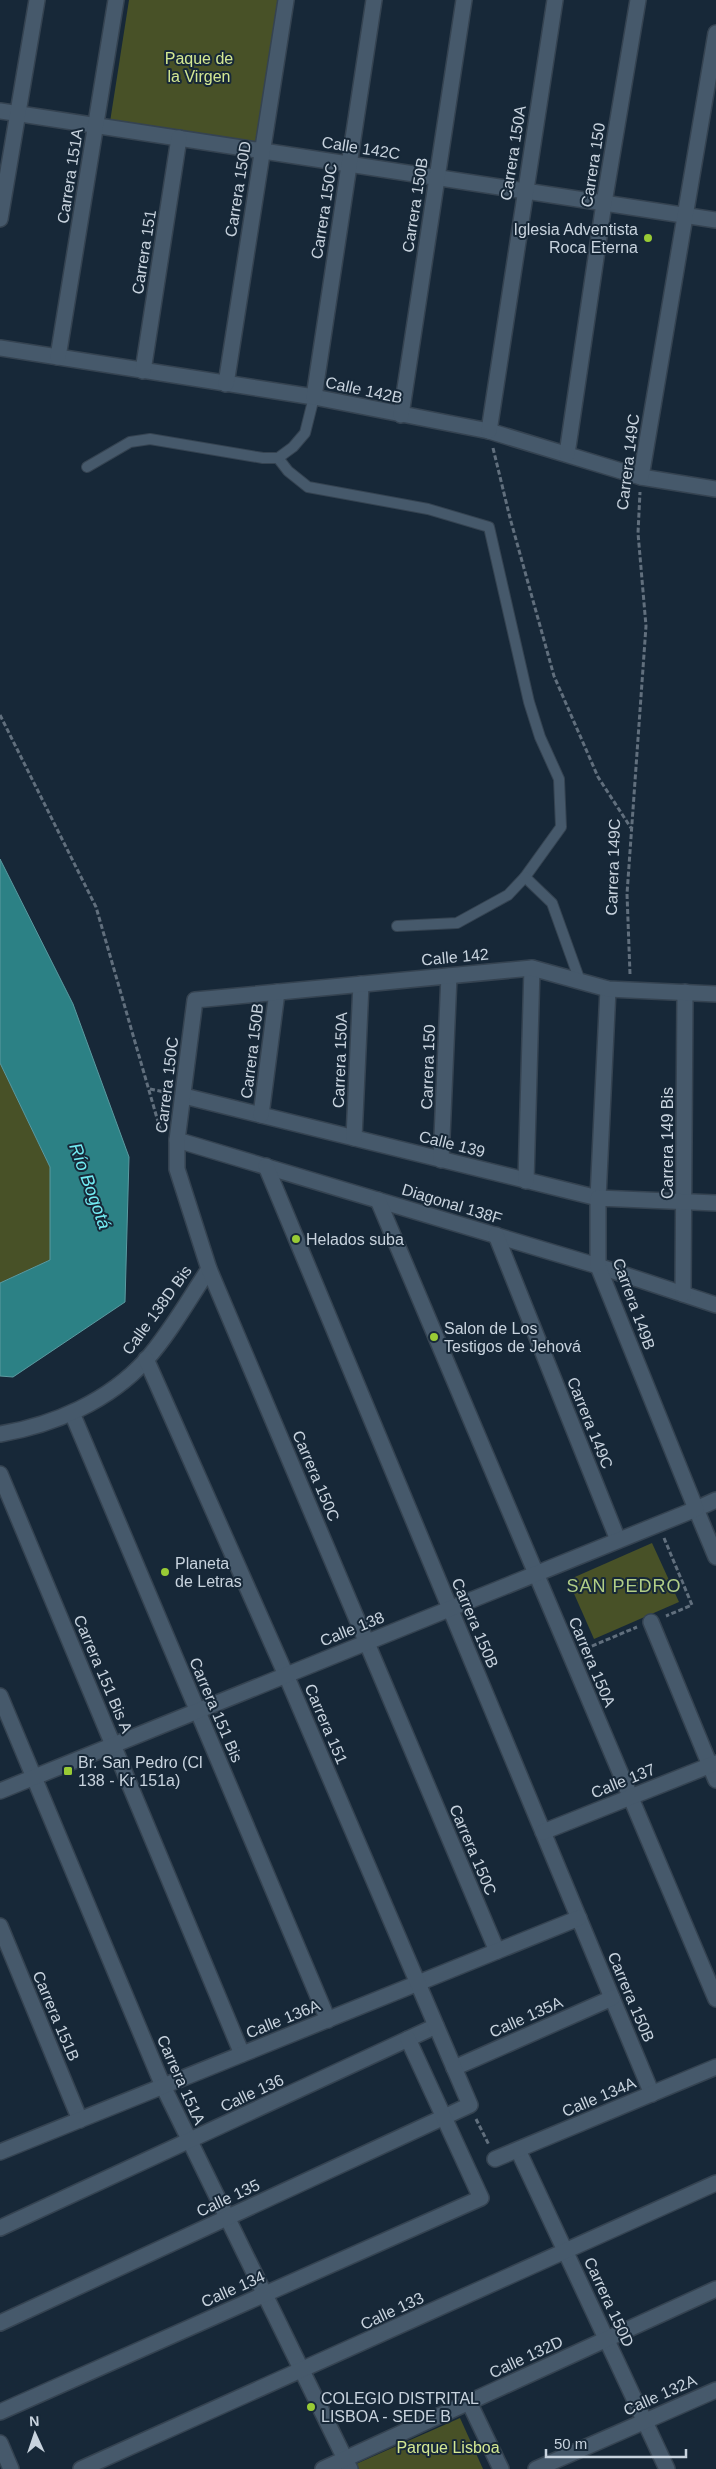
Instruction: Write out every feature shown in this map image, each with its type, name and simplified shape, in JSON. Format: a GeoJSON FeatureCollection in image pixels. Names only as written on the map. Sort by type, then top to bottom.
{"type":"FeatureCollection","features":[{"type":"Feature","properties":{"kind":"street"},"geometry":{"type":"LineString","coordinates":[[0,219],[20,114],[37,0]]}},
{"type":"Feature","properties":{"kind":"street","name":"Carrera 151A"},"geometry":{"type":"LineString","coordinates":[[58,357],[116,0]]}},
{"type":"Feature","properties":{"kind":"street","name":"Carrera 150D"},"geometry":{"type":"LineString","coordinates":[[226,384],[286,0]]}},
{"type":"Feature","properties":{"kind":"street","name":"Carrera 150C"},"geometry":{"type":"LineString","coordinates":[[314,397],[374,0]]}},
{"type":"Feature","properties":{"kind":"street","name":"Carrera 150B"},"geometry":{"type":"LineString","coordinates":[[401,415],[464,0]]}},
{"type":"Feature","properties":{"kind":"street","name":"Carrera 150A"},"geometry":{"type":"LineString","coordinates":[[489,431],[554,0]]}},
{"type":"Feature","properties":{"kind":"street","name":"Carrera 150"},"geometry":{"type":"LineString","coordinates":[[567,454],[604,203],[638,0]]}},
{"type":"Feature","properties":{"kind":"street","name":"Carrera 149C"},"geometry":{"type":"LineString","coordinates":[[641,476],[716,33]]}},
{"type":"Feature","properties":{"kind":"street","name":"Calle 142C"},"geometry":{"type":"LineString","coordinates":[[0,111],[716,220]]}},
{"type":"Feature","properties":{"kind":"street","name":"Carrera 151"},"geometry":{"type":"LineString","coordinates":[[143,371],[179,138]]}},
{"type":"Feature","properties":{"kind":"street","name":"Calle 142B"},"geometry":{"type":"LineString","coordinates":[[0,348],[314,397],[489,431],[641,476],[716,489]]}},
{"type":"Feature","properties":{"kind":"street"},"geometry":{"type":"LineString","coordinates":[[526,1180],[532,968]]}},
{"type":"Feature","properties":{"kind":"street","name":"Calle 142"},"geometry":{"type":"LineString","coordinates":[[195,1000],[532,968],[608,989],[716,994]]}},
{"type":"Feature","properties":{"kind":"street","name":"Carrera 150"},"geometry":{"type":"LineString","coordinates":[[441,1160],[449,976]]}},
{"type":"Feature","properties":{"kind":"street","name":"Carrera 150A"},"geometry":{"type":"LineString","coordinates":[[354,1138],[360,984]]}},
{"type":"Feature","properties":{"kind":"street","name":"Carrera 149B"},"geometry":{"type":"LineString","coordinates":[[608,989],[598,1198],[598,1266],[716,1557]]}},
{"type":"Feature","properties":{"kind":"street","name":"Carrera 150B"},"geometry":{"type":"LineString","coordinates":[[261,1115],[277,992]]}},
{"type":"Feature","properties":{"kind":"street","name":"Carrera 149 Bis"},"geometry":{"type":"LineString","coordinates":[[683,1294],[685,992]]}},
{"type":"Feature","properties":{"kind":"street","name":"Carrera 150C"},"geometry":{"type":"LineString","coordinates":[[195,1000],[184,1096],[170,1140],[177,1170],[208,1269],[497,1951]]}},
{"type":"Feature","properties":{"kind":"street","name":"Calle 139"},"geometry":{"type":"LineString","coordinates":[[184,1096],[598,1198],[716,1203]]}},
{"type":"Feature","properties":{"kind":"street","name":"Diagonal 138F"},"geometry":{"type":"LineString","coordinates":[[170,1140],[266,1166],[598,1266],[683,1294],[714,1308]]}},
{"type":"Feature","properties":{"kind":"street","name":"Carrera 150B"},"geometry":{"type":"LineString","coordinates":[[266,1166],[652,2094]]}},
{"type":"Feature","properties":{"kind":"street","name":"Carrera 150A"},"geometry":{"type":"LineString","coordinates":[[378,1200],[716,1999]]}},
{"type":"Feature","properties":{"kind":"street","name":"Carrera 149C"},"geometry":{"type":"LineString","coordinates":[[496,1236],[618,1540]]}},
{"type":"Feature","properties":{"kind":"street","name":"Calle 138D Bis"},"geometry":{"type":"LineString","coordinates":[[0,1434],[25,1430],[72,1413],[114,1389],[146,1359],[208,1269]]}},
{"type":"Feature","properties":{"kind":"street","name":"Carrera 151"},"geometry":{"type":"LineString","coordinates":[[146,1359],[286,1675],[470,2105]]}},
{"type":"Feature","properties":{"kind":"street","name":"Carrera 151 Bis"},"geometry":{"type":"LineString","coordinates":[[72,1413],[328,2020]]}},
{"type":"Feature","properties":{"kind":"street","name":"Carrera 151 Bis A"},"geometry":{"type":"LineString","coordinates":[[0,1474],[242,2054]]}},
{"type":"Feature","properties":{"kind":"street","name":"Calle 138"},"geometry":{"type":"LineString","coordinates":[[0,1791],[716,1500]]}},
{"type":"Feature","properties":{"kind":"street"},"geometry":{"type":"LineString","coordinates":[[651,1622],[713,1764],[716,1780]]}},
{"type":"Feature","properties":{"kind":"street","name":"Carrera 151A"},"geometry":{"type":"LineString","coordinates":[[0,1696],[163,2086],[348,2464]]}},
{"type":"Feature","properties":{"kind":"street","name":"Calle 137"},"geometry":{"type":"LineString","coordinates":[[543,1832],[713,1764]]}},
{"type":"Feature","properties":{"kind":"street","name":"Calle 136A"},"geometry":{"type":"LineString","coordinates":[[0,2152],[579,1918]]}},
{"type":"Feature","properties":{"kind":"street","name":"Carrera 151B"},"geometry":{"type":"LineString","coordinates":[[0,1926],[80,2120]]}},
{"type":"Feature","properties":{"kind":"street","name":"Calle 135A"},"geometry":{"type":"LineString","coordinates":[[454,2068],[612,1998]]}},
{"type":"Feature","properties":{"kind":"street","name":"Calle 136"},"geometry":{"type":"LineString","coordinates":[[0,2228],[436,2026]]}},
{"type":"Feature","properties":{"kind":"street"},"geometry":{"type":"LineString","coordinates":[[408,2039],[444,2116]]}},
{"type":"Feature","properties":{"kind":"street","name":"Calle 134A"},"geometry":{"type":"LineString","coordinates":[[495,2159],[716,2067]]}},
{"type":"Feature","properties":{"kind":"street","name":"Calle 135"},"geometry":{"type":"LineString","coordinates":[[0,2323],[470,2105]]}},
{"type":"Feature","properties":{"kind":"street","name":"Calle 134"},"geometry":{"type":"LineString","coordinates":[[0,2412],[481,2198],[444,2116]]}},
{"type":"Feature","properties":{"kind":"street","name":"Carrera 150D"},"geometry":{"type":"LineString","coordinates":[[518,2150],[667,2469]]}},
{"type":"Feature","properties":{"kind":"street","name":"Calle 133"},"geometry":{"type":"LineString","coordinates":[[81,2469],[303,2371],[716,2183]]}},
{"type":"Feature","properties":{"kind":"street","name":"Calle 132D"},"geometry":{"type":"LineString","coordinates":[[323,2469],[348,2464],[469,2402],[716,2289]]}},
{"type":"Feature","properties":{"kind":"street","name":"Calle 132A"},"geometry":{"type":"LineString","coordinates":[[536,2469],[716,2390]]}},
{"type":"Feature","properties":{"kind":"street"},"geometry":{"type":"LineString","coordinates":[[469,2402],[501,2469]]}},
{"type":"Feature","properties":{"kind":"street"},"geometry":{"type":"LineString","coordinates":[[0,2443],[12,2469]]}},
{"type":"Feature","properties":{"kind":"lane"},"geometry":{"type":"LineString","coordinates":[[87,467],[130,442],[150,439],[263,458],[278,458],[293,447],[305,433],[314,397]]}},
{"type":"Feature","properties":{"kind":"lane"},"geometry":{"type":"LineString","coordinates":[[278,458],[288,471],[308,486],[428,509],[489,527],[529,702],[540,737],[559,779],[561,827],[525,877],[508,895],[457,923],[398,926]]}},
{"type":"Feature","properties":{"kind":"lane"},"geometry":{"type":"LineString","coordinates":[[525,877],[552,903],[580,981]]}},
{"type":"Feature","properties":{"kind":"path"},"geometry":{"type":"LineString","coordinates":[[489,431],[510,518],[554,676],[598,777],[632,829]]}},
{"type":"Feature","properties":{"kind":"path","name":"Carrera 149C"},"geometry":{"type":"LineString","coordinates":[[631,990],[627,894],[646,626],[638,534],[641,476]]}},
{"type":"Feature","properties":{"kind":"path"},"geometry":{"type":"LineString","coordinates":[[0,715],[96,907],[170,1140]]}},
{"type":"Feature","properties":{"kind":"path"},"geometry":{"type":"LineString","coordinates":[[570,1654],[692,1605],[659,1524]]}},
{"type":"Feature","properties":{"kind":"path"},"geometry":{"type":"LineString","coordinates":[[470,2105],[495,2159]]}},
{"type":"Feature","properties":{"kind":"green space","name":"Paque de la Virgen"},"geometry":{"type":"Polygon","coordinates":[[[129,0],[279,0],[256,144],[110,122],[129,0]]]}},
{"type":"Feature","properties":{"kind":"green space"},"geometry":{"type":"Polygon","coordinates":[[[0,1063],[50,1167],[50,1260],[0,1283],[0,1063]]]}},
{"type":"Feature","properties":{"kind":"green space"},"geometry":{"type":"Polygon","coordinates":[[[652,1543],[679,1602],[594,1639],[568,1580],[652,1543]]]}},
{"type":"Feature","properties":{"kind":"green space","name":"Parque Lisboa"},"geometry":{"type":"Polygon","coordinates":[[[460,2418],[483,2469],[359,2469],[356,2464],[460,2418]]]}},
{"type":"Feature","properties":{"kind":"water","name":"Río Bogotá"},"geometry":{"type":"Polygon","coordinates":[[[0,859],[73,1004],[129,1157],[125,1302],[13,1377],[0,1376],[0,1283],[50,1260],[50,1167],[0,1063],[0,859]]]}},
{"type":"Feature","properties":{"kind":"place","name":"Iglesia Adventista Roca Eterna"},"geometry":{"type":"Point","coordinates":[648,238]}},
{"type":"Feature","properties":{"kind":"place","name":"Helados suba"},"geometry":{"type":"Point","coordinates":[296,1239]}},
{"type":"Feature","properties":{"kind":"place","name":"Salon de Los Testigos de Jehová"},"geometry":{"type":"Point","coordinates":[434,1337]}},
{"type":"Feature","properties":{"kind":"place","name":"Planeta de Letras"},"geometry":{"type":"Point","coordinates":[165,1572]}},
{"type":"Feature","properties":{"kind":"place","name":"Br. San Pedro (Cl 138 - Kr 151a)"},"geometry":{"type":"Point","coordinates":[68,1771]}},
{"type":"Feature","properties":{"kind":"place","name":"COLEGIO DISTRITAL LISBOA - SEDE B"},"geometry":{"type":"Point","coordinates":[311,2407]}},
{"type":"Feature","properties":{"kind":"district","name":"SAN PEDRO"},"geometry":{"type":"Point","coordinates":[624,1586]}}]}
